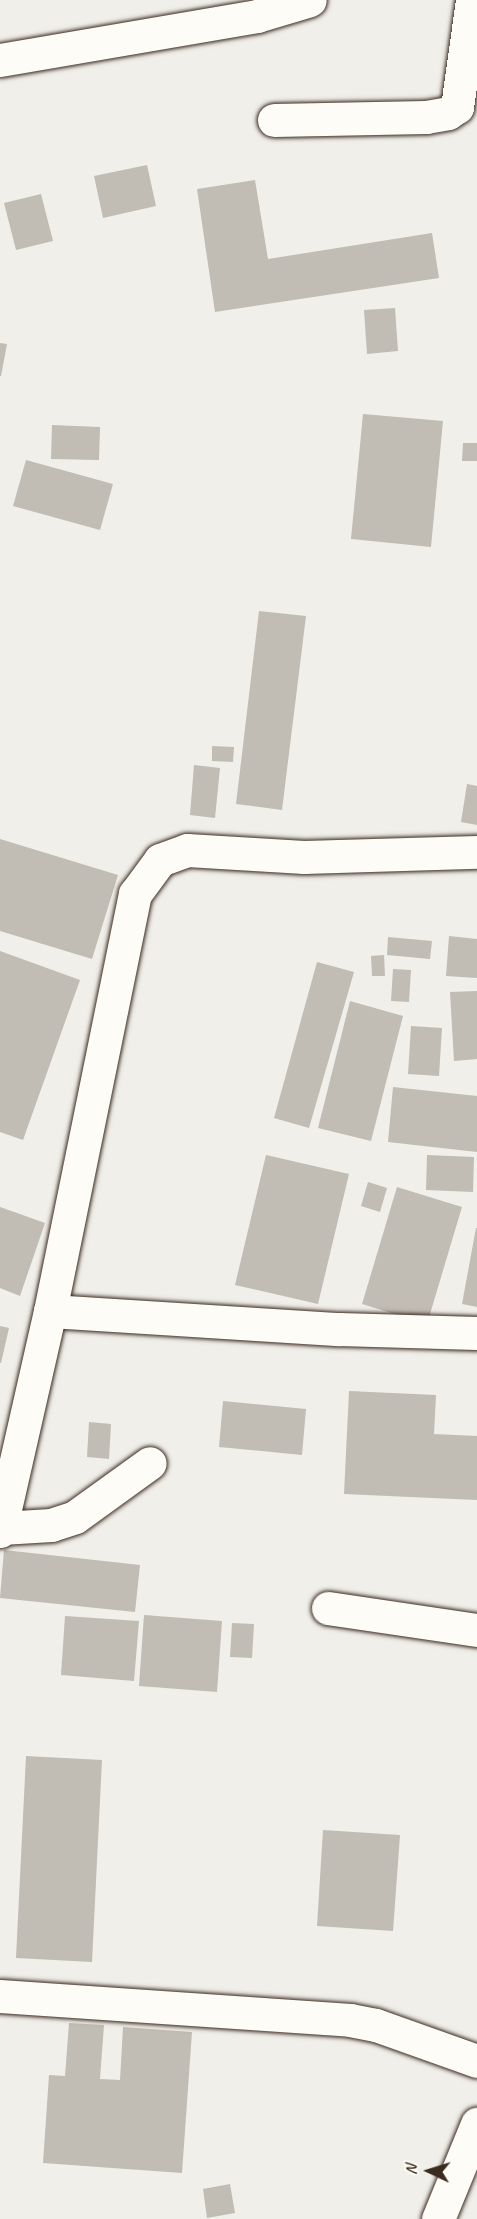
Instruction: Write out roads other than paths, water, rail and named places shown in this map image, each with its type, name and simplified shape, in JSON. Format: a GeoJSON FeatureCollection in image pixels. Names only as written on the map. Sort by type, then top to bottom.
{"type":"FeatureCollection","features":[{"type":"Feature","properties":{"kind":"street"},"geometry":{"type":"LineString","coordinates":[[0,60],[257,16],[309,0]]}},
{"type":"Feature","properties":{"kind":"street"},"geometry":{"type":"LineString","coordinates":[[274,120],[426,117],[448,113],[457,107],[472,0]]}},
{"type":"Feature","properties":{"kind":"street"},"geometry":{"type":"LineString","coordinates":[[150,1463],[75,1517],[51,1525],[0,1530],[50,1311],[135,894],[160,860],[187,850],[304,857],[477,852]]}},
{"type":"Feature","properties":{"kind":"street"},"geometry":{"type":"LineString","coordinates":[[50,1311],[339,1329],[477,1333]]}},
{"type":"Feature","properties":{"kind":"street"},"geometry":{"type":"LineString","coordinates":[[328,1608],[477,1630]]}},
{"type":"Feature","properties":{"kind":"street"},"geometry":{"type":"LineString","coordinates":[[0,1996],[350,2020],[376,2025],[477,2061]]}},
{"type":"Feature","properties":{"kind":"street"},"geometry":{"type":"LineString","coordinates":[[438,2219],[477,2124]]}}]}
